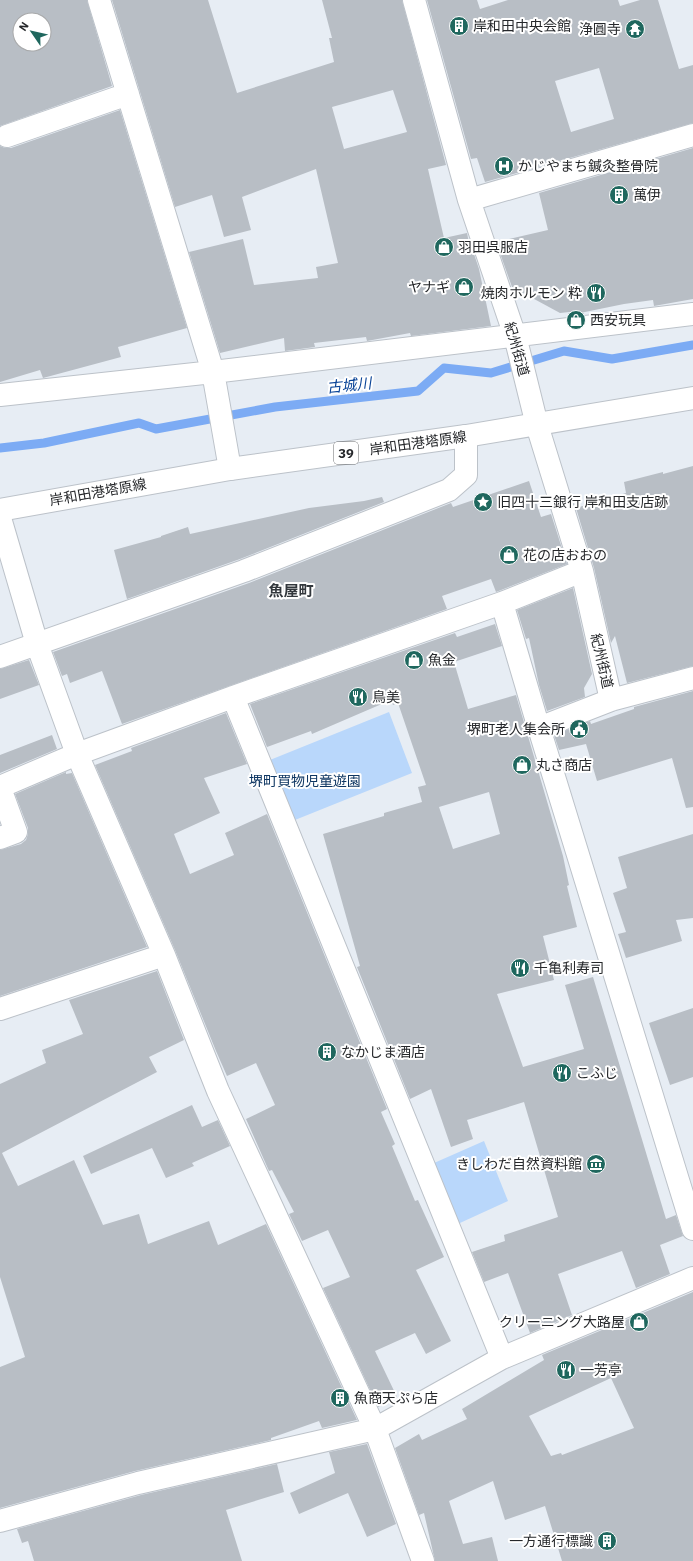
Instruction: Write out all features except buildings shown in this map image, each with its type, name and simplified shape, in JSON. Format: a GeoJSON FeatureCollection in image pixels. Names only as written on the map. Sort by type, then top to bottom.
{"type":"FeatureCollection","features":[{"type":"Feature","properties":{"kind":"street"},"geometry":{"type":"LineString","coordinates":[[100,0],[213,372],[230,469]]}},
{"type":"Feature","properties":{"kind":"street","name":"紀州街道"},"geometry":{"type":"LineString","coordinates":[[414,0],[469,200],[517,344],[537,425],[582,571],[611,700]]}},
{"type":"Feature","properties":{"kind":"street"},"geometry":{"type":"LineString","coordinates":[[7,136],[128,94]]}},
{"type":"Feature","properties":{"kind":"street"},"geometry":{"type":"LineString","coordinates":[[469,200],[693,135]]}},
{"type":"Feature","properties":{"kind":"street"},"geometry":{"type":"LineString","coordinates":[[0,395],[213,372],[517,344],[693,314]]}},
{"type":"Feature","properties":{"kind":"street","name":"岸和田港塔原線"},"geometry":{"type":"LineString","coordinates":[[0,510],[230,469],[466,436],[693,398]]}},
{"type":"Feature","properties":{"kind":"street"},"geometry":{"type":"LineString","coordinates":[[0,657],[244,571],[449,490],[466,475],[466,436]]}},
{"type":"Feature","properties":{"kind":"street"},"geometry":{"type":"LineString","coordinates":[[0,518],[37,644],[77,754],[164,956],[218,1091],[375,1429],[423,1561]]}},
{"type":"Feature","properties":{"kind":"street"},"geometry":{"type":"LineString","coordinates":[[0,838],[16,832],[0,788],[77,754],[233,697],[502,603],[582,571]]}},
{"type":"Feature","properties":{"kind":"street"},"geometry":{"type":"LineString","coordinates":[[502,603],[693,1228]]}},
{"type":"Feature","properties":{"kind":"street"},"geometry":{"type":"LineString","coordinates":[[539,728],[611,700],[693,678]]}},
{"type":"Feature","properties":{"kind":"street"},"geometry":{"type":"LineString","coordinates":[[233,697],[502,1358]]}},
{"type":"Feature","properties":{"kind":"street"},"geometry":{"type":"LineString","coordinates":[[0,1009],[164,956]]}},
{"type":"Feature","properties":{"kind":"street"},"geometry":{"type":"LineString","coordinates":[[0,1521],[138,1484],[375,1429],[502,1358],[693,1278]]}},
{"type":"Feature","properties":{"kind":"green space","name":"堺町買物児童遊園"},"geometry":{"type":"Polygon","coordinates":[[[389,712],[412,773],[285,824],[265,762],[389,712]]]}},
{"type":"Feature","properties":{"kind":"green space"},"geometry":{"type":"Polygon","coordinates":[[[484,1141],[508,1201],[449,1228],[425,1167],[484,1141]]]}},
{"type":"Feature","properties":{"kind":"waterway","name":"古城川"},"geometry":{"type":"LineString","coordinates":[[0,448],[44,443],[139,423],[156,429],[275,407],[418,391],[444,368],[491,373],[564,351],[612,359],[693,345]]}},
{"type":"Feature","properties":{"kind":"place","name":"岸和田中央会館"},"geometry":{"type":"Point","coordinates":[459,26]}},
{"type":"Feature","properties":{"kind":"place","name":"浄圓寺"},"geometry":{"type":"Point","coordinates":[635,29]}},
{"type":"Feature","properties":{"kind":"place","name":"かじやまち鍼灸整骨院"},"geometry":{"type":"Point","coordinates":[504,166]}},
{"type":"Feature","properties":{"kind":"place","name":"萬伊"},"geometry":{"type":"Point","coordinates":[619,195]}},
{"type":"Feature","properties":{"kind":"place","name":"羽田呉服店"},"geometry":{"type":"Point","coordinates":[444,247]}},
{"type":"Feature","properties":{"kind":"place","name":"ヤナギ"},"geometry":{"type":"Point","coordinates":[464,287]}},
{"type":"Feature","properties":{"kind":"place","name":"焼肉ホルモン 粋"},"geometry":{"type":"Point","coordinates":[596,293]}},
{"type":"Feature","properties":{"kind":"place","name":"西安玩具"},"geometry":{"type":"Point","coordinates":[576,320]}},
{"type":"Feature","properties":{"kind":"place","name":"旧四十三銀行 岸和田支店跡"},"geometry":{"type":"Point","coordinates":[483,502]}},
{"type":"Feature","properties":{"kind":"place","name":"花の店おおの"},"geometry":{"type":"Point","coordinates":[509,555]}},
{"type":"Feature","properties":{"kind":"place","name":"魚金"},"geometry":{"type":"Point","coordinates":[414,660]}},
{"type":"Feature","properties":{"kind":"place","name":"鳥美"},"geometry":{"type":"Point","coordinates":[358,697]}},
{"type":"Feature","properties":{"kind":"place","name":"堺町老人集会所"},"geometry":{"type":"Point","coordinates":[579,729]}},
{"type":"Feature","properties":{"kind":"place","name":"丸さ商店"},"geometry":{"type":"Point","coordinates":[522,765]}},
{"type":"Feature","properties":{"kind":"place","name":"千亀利寿司"},"geometry":{"type":"Point","coordinates":[520,968]}},
{"type":"Feature","properties":{"kind":"place","name":"なかじま酒店"},"geometry":{"type":"Point","coordinates":[327,1052]}},
{"type":"Feature","properties":{"kind":"place","name":"こふじ"},"geometry":{"type":"Point","coordinates":[562,1073]}},
{"type":"Feature","properties":{"kind":"place","name":"きしわだ自然資料館"},"geometry":{"type":"Point","coordinates":[596,1164]}},
{"type":"Feature","properties":{"kind":"place","name":"クリーニング大路屋"},"geometry":{"type":"Point","coordinates":[639,1322]}},
{"type":"Feature","properties":{"kind":"place","name":"一芳亭"},"geometry":{"type":"Point","coordinates":[566,1370]}},
{"type":"Feature","properties":{"kind":"place","name":"魚商天ぷら店"},"geometry":{"type":"Point","coordinates":[340,1398]}},
{"type":"Feature","properties":{"kind":"place","name":"一方通行標識"},"geometry":{"type":"Point","coordinates":[607,1541]}},
{"type":"Feature","properties":{"kind":"district","name":"魚屋町"},"geometry":{"type":"Point","coordinates":[291,590]}}]}
